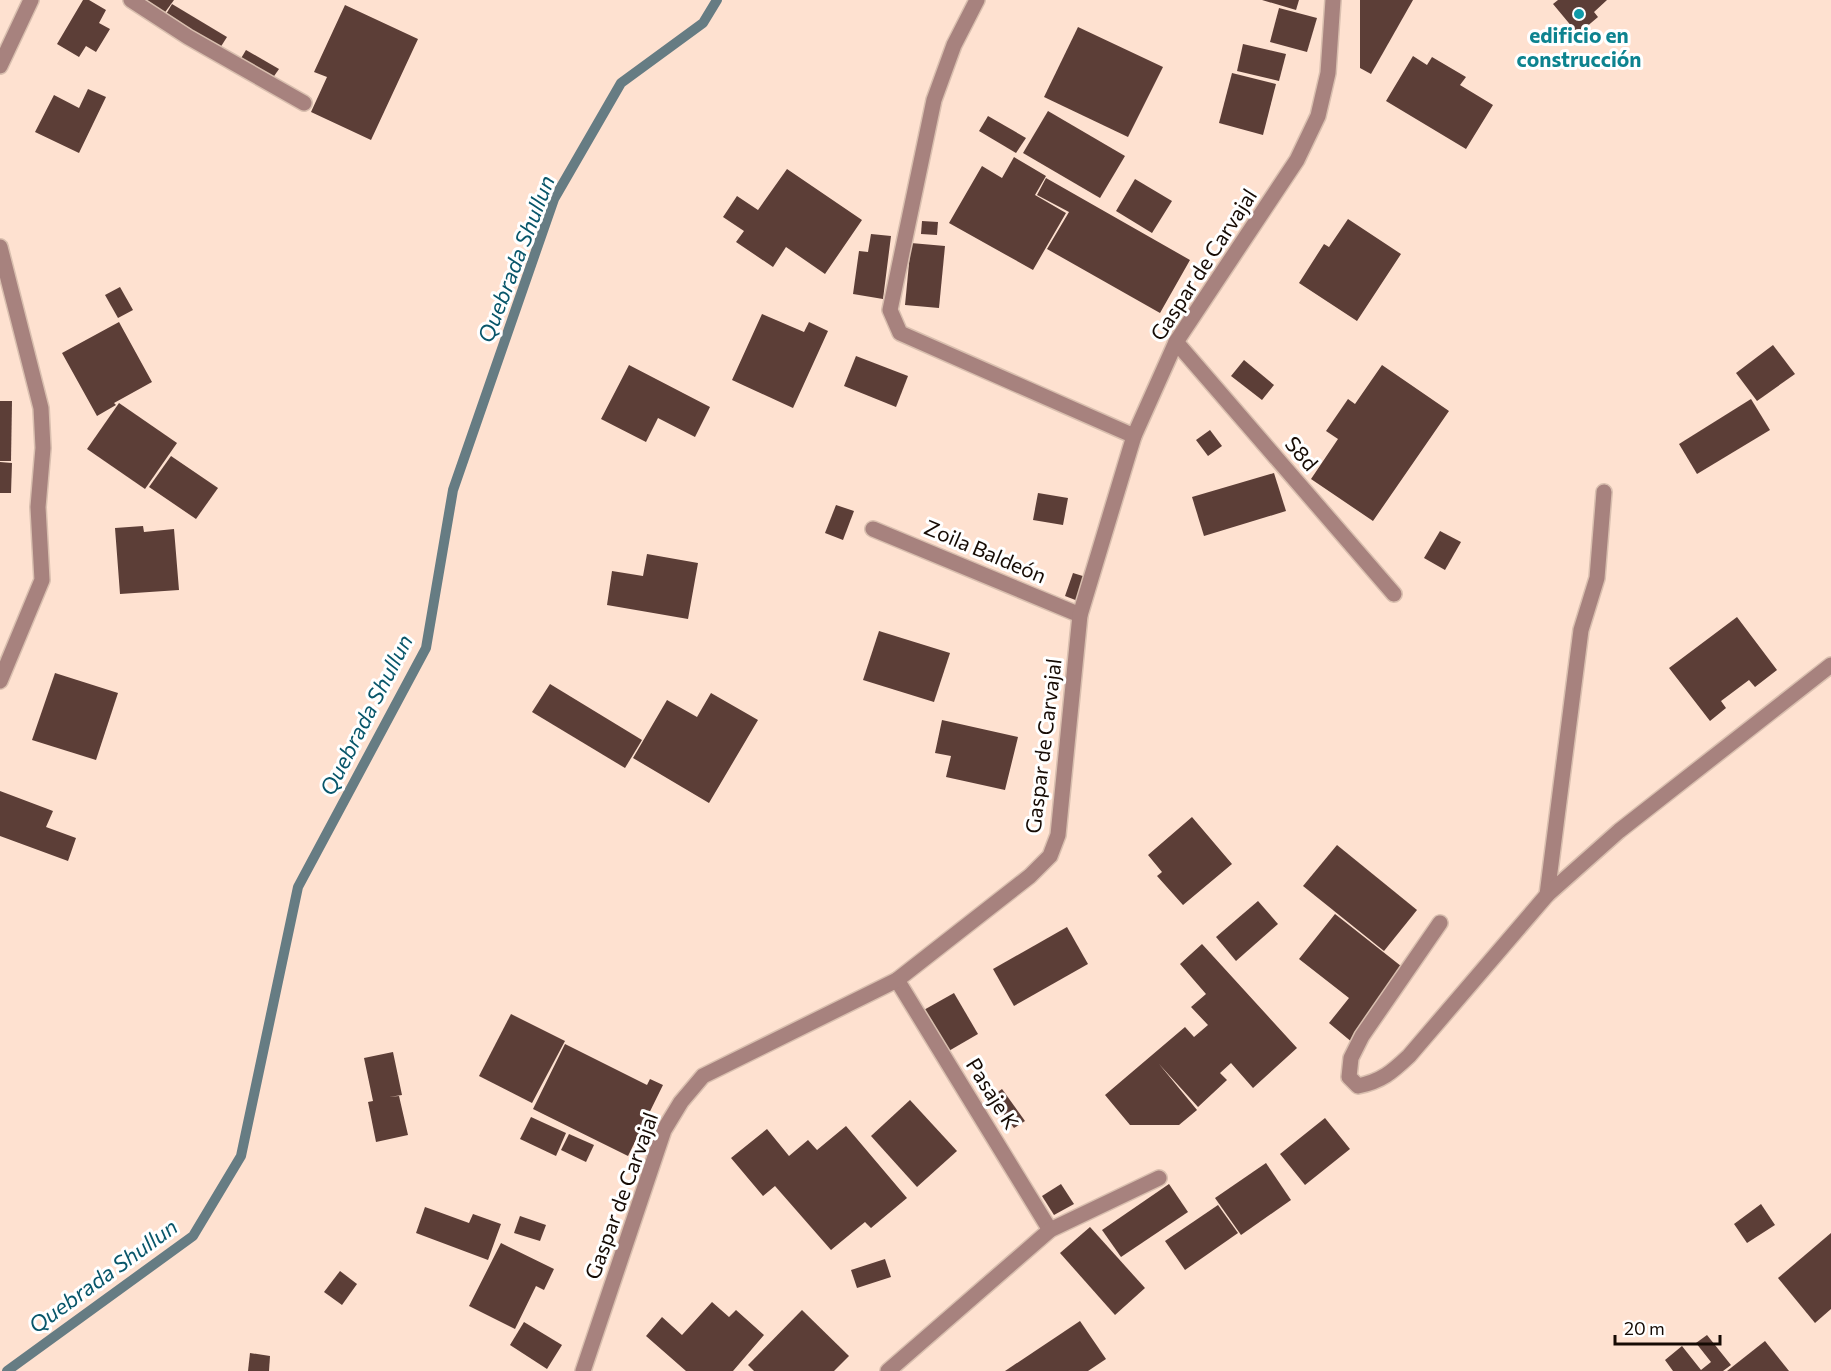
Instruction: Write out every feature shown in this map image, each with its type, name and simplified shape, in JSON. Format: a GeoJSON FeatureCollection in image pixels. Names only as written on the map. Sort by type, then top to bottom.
{"type":"FeatureCollection","features":[{"type":"Feature","properties":{"kind":"street"},"geometry":{"type":"LineString","coordinates":[[0,66],[32,0]]}},
{"type":"Feature","properties":{"kind":"street"},"geometry":{"type":"LineString","coordinates":[[131,0],[189,37],[304,103]]}},
{"type":"Feature","properties":{"kind":"street"},"geometry":{"type":"LineString","coordinates":[[977,0],[954,45],[934,100],[890,310],[900,333],[1134,436]]}},
{"type":"Feature","properties":{"kind":"street","name":"Gaspar de Carvajal"},"geometry":{"type":"LineString","coordinates":[[583,1371],[664,1130],[681,1102],[703,1076],[897,980],[1030,876],[1050,856],[1058,835],[1080,615],[1134,436],[1176,342],[1298,160],[1318,116],[1328,73],[1333,0]]}},
{"type":"Feature","properties":{"kind":"street"},"geometry":{"type":"LineString","coordinates":[[0,247],[41,408],[43,448],[38,507],[42,580],[0,681]]}},
{"type":"Feature","properties":{"kind":"street","name":"S8d"},"geometry":{"type":"LineString","coordinates":[[1176,342],[1394,594]]}},
{"type":"Feature","properties":{"kind":"street"},"geometry":{"type":"LineString","coordinates":[[1547,895],[1581,630],[1597,578],[1604,492]]}},
{"type":"Feature","properties":{"kind":"street","name":"Zoila Baldeón"},"geometry":{"type":"LineString","coordinates":[[873,529],[1080,615]]}},
{"type":"Feature","properties":{"kind":"street"},"geometry":{"type":"LineString","coordinates":[[1440,923],[1362,1036],[1351,1058],[1349,1077],[1358,1086],[1374,1083],[1388,1075],[1409,1056],[1547,895],[1619,831],[1831,665]]}},
{"type":"Feature","properties":{"kind":"street","name":"Pasaje K"},"geometry":{"type":"LineString","coordinates":[[897,980],[1050,1230]]}},
{"type":"Feature","properties":{"kind":"street"},"geometry":{"type":"LineString","coordinates":[[888,1371],[1050,1230],[1159,1178]]}},
{"type":"Feature","properties":{"kind":"building"},"geometry":{"type":"Polygon","coordinates":[[[83,0],[89,0],[106,10],[99,23],[110,29],[96,52],[86,46],[79,57],[57,44],[83,0]]]}},
{"type":"Feature","properties":{"kind":"building"},"geometry":{"type":"Polygon","coordinates":[[[140,0],[174,0],[163,15],[140,0]]]}},
{"type":"Feature","properties":{"kind":"building"},"geometry":{"type":"Polygon","coordinates":[[[1262,0],[1299,0],[1296,10],[1262,0]]]}},
{"type":"Feature","properties":{"kind":"building"},"geometry":{"type":"Polygon","coordinates":[[[1360,0],[1413,0],[1371,74],[1360,68],[1360,0]]]}},
{"type":"Feature","properties":{"kind":"building","name":"edificio en construcción"},"geometry":{"type":"Polygon","coordinates":[[[1558,0],[1607,0],[1594,12],[1598,17],[1578,34],[1553,4],[1558,0]]]}},
{"type":"Feature","properties":{"kind":"building"},"geometry":{"type":"Polygon","coordinates":[[[172,4],[227,37],[220,48],[165,16],[172,4]]]}},
{"type":"Feature","properties":{"kind":"building"},"geometry":{"type":"Polygon","coordinates":[[[345,5],[418,39],[371,140],[311,112],[327,77],[314,72],[345,5]]]}},
{"type":"Feature","properties":{"kind":"building"},"geometry":{"type":"Polygon","coordinates":[[[1279,8],[1317,18],[1307,52],[1270,42],[1279,8]]]}},
{"type":"Feature","properties":{"kind":"building"},"geometry":{"type":"Polygon","coordinates":[[[1078,27],[1163,67],[1128,137],[1044,97],[1078,27]]]}},
{"type":"Feature","properties":{"kind":"building"},"geometry":{"type":"Polygon","coordinates":[[[1243,44],[1286,54],[1279,81],[1237,71],[1243,44]]]}},
{"type":"Feature","properties":{"kind":"building"},"geometry":{"type":"Polygon","coordinates":[[[246,50],[279,69],[272,79],[240,60],[246,50]]]}},
{"type":"Feature","properties":{"kind":"building"},"geometry":{"type":"Polygon","coordinates":[[[1413,56],[1427,65],[1432,57],[1466,77],[1460,85],[1493,105],[1466,149],[1386,101],[1413,56]]]}},
{"type":"Feature","properties":{"kind":"building"},"geometry":{"type":"Polygon","coordinates":[[[1232,73],[1276,84],[1263,135],[1219,123],[1232,73]]]}},
{"type":"Feature","properties":{"kind":"building"},"geometry":{"type":"Polygon","coordinates":[[[88,89],[106,97],[79,153],[35,132],[54,95],[79,108],[88,89]]]}},
{"type":"Feature","properties":{"kind":"building"},"geometry":{"type":"Polygon","coordinates":[[[1048,111],[1125,156],[1100,198],[1023,153],[1048,111]]]}},
{"type":"Feature","properties":{"kind":"building"},"geometry":{"type":"Polygon","coordinates":[[[988,116],[1026,138],[1016,153],[979,131],[988,116]]]}},
{"type":"Feature","properties":{"kind":"building"},"geometry":{"type":"Polygon","coordinates":[[[1014,157],[1046,176],[1035,195],[1066,213],[1033,270],[949,223],[982,166],[1002,178],[1014,157]]]}},
{"type":"Feature","properties":{"kind":"building"},"geometry":{"type":"Polygon","coordinates":[[[787,169],[862,220],[825,274],[786,247],[773,267],[736,242],[744,231],[723,217],[737,196],[758,210],[787,169]]]}},
{"type":"Feature","properties":{"kind":"building"},"geometry":{"type":"Polygon","coordinates":[[[1046,178],[1190,260],[1160,313],[1047,249],[1069,212],[1037,195],[1046,178]]]}},
{"type":"Feature","properties":{"kind":"building"},"geometry":{"type":"Polygon","coordinates":[[[1135,179],[1172,201],[1152,233],[1116,211],[1135,179]]]}},
{"type":"Feature","properties":{"kind":"building"},"geometry":{"type":"Polygon","coordinates":[[[1348,219],[1401,254],[1357,321],[1299,283],[1324,244],[1329,247],[1348,219]]]}},
{"type":"Feature","properties":{"kind":"building"},"geometry":{"type":"Polygon","coordinates":[[[922,221],[938,222],[937,235],[921,234],[922,221]]]}},
{"type":"Feature","properties":{"kind":"building"},"geometry":{"type":"Polygon","coordinates":[[[871,234],[891,236],[883,299],[853,294],[859,251],[868,252],[871,234]]]}},
{"type":"Feature","properties":{"kind":"building"},"geometry":{"type":"Polygon","coordinates":[[[911,243],[945,246],[939,308],[905,305],[911,243]]]}},
{"type":"Feature","properties":{"kind":"building"},"geometry":{"type":"Polygon","coordinates":[[[120,287],[133,310],[118,318],[105,295],[120,287]]]}},
{"type":"Feature","properties":{"kind":"building"},"geometry":{"type":"Polygon","coordinates":[[[762,314],[804,332],[809,322],[828,331],[793,408],[732,380],[762,314]]]}},
{"type":"Feature","properties":{"kind":"building"},"geometry":{"type":"Polygon","coordinates":[[[119,322],[152,382],[114,403],[116,405],[97,416],[62,353],[119,322]]]}},
{"type":"Feature","properties":{"kind":"building"},"geometry":{"type":"Polygon","coordinates":[[[1773,345],[1795,374],[1757,401],[1736,373],[1773,345]]]}},
{"type":"Feature","properties":{"kind":"building"},"geometry":{"type":"Polygon","coordinates":[[[856,356],[908,376],[896,407],[844,386],[856,356]]]}},
{"type":"Feature","properties":{"kind":"building"},"geometry":{"type":"Polygon","coordinates":[[[1244,360],[1274,385],[1262,400],[1231,376],[1244,360]]]}},
{"type":"Feature","properties":{"kind":"building"},"geometry":{"type":"Polygon","coordinates":[[[629,365],[710,407],[695,437],[658,418],[646,442],[601,419],[629,365]]]}},
{"type":"Feature","properties":{"kind":"building"},"geometry":{"type":"Polygon","coordinates":[[[1382,365],[1449,411],[1373,521],[1311,479],[1338,439],[1326,431],[1348,399],[1355,404],[1382,365]]]}},
{"type":"Feature","properties":{"kind":"building"},"geometry":{"type":"Polygon","coordinates":[[[1751,399],[1770,430],[1697,474],[1679,444],[1751,399]]]}},
{"type":"Feature","properties":{"kind":"building"},"geometry":{"type":"Polygon","coordinates":[[[0,401],[12,401],[11,461],[0,461],[0,401]]]}},
{"type":"Feature","properties":{"kind":"building"},"geometry":{"type":"Polygon","coordinates":[[[119,403],[177,443],[145,489],[87,449],[119,403]]]}},
{"type":"Feature","properties":{"kind":"building"},"geometry":{"type":"Polygon","coordinates":[[[1210,430],[1222,446],[1208,456],[1196,440],[1210,430]]]}},
{"type":"Feature","properties":{"kind":"building"},"geometry":{"type":"Polygon","coordinates":[[[171,456],[218,488],[196,519],[149,487],[171,456]]]}},
{"type":"Feature","properties":{"kind":"building"},"geometry":{"type":"Polygon","coordinates":[[[0,462],[12,463],[11,493],[0,493],[0,462]]]}},
{"type":"Feature","properties":{"kind":"building"},"geometry":{"type":"Polygon","coordinates":[[[1274,473],[1286,511],[1204,536],[1192,497],[1274,473]]]}},
{"type":"Feature","properties":{"kind":"building"},"geometry":{"type":"Polygon","coordinates":[[[1038,493],[1068,498],[1063,525],[1033,520],[1038,493]]]}},
{"type":"Feature","properties":{"kind":"building"},"geometry":{"type":"Polygon","coordinates":[[[836,505],[854,511],[843,540],[825,533],[836,505]]]}},
{"type":"Feature","properties":{"kind":"building"},"geometry":{"type":"Polygon","coordinates":[[[143,526],[144,532],[174,529],[179,590],[120,594],[115,528],[143,526]]]}},
{"type":"Feature","properties":{"kind":"building"},"geometry":{"type":"Polygon","coordinates":[[[1440,531],[1461,542],[1445,570],[1424,558],[1440,531]]]}},
{"type":"Feature","properties":{"kind":"building"},"geometry":{"type":"Polygon","coordinates":[[[647,554],[698,563],[688,619],[607,605],[612,571],[643,576],[647,554]]]}},
{"type":"Feature","properties":{"kind":"building"},"geometry":{"type":"Polygon","coordinates":[[[1073,573],[1086,577],[1078,601],[1065,596],[1073,573]]]}},
{"type":"Feature","properties":{"kind":"building"},"geometry":{"type":"Polygon","coordinates":[[[1737,617],[1777,670],[1755,687],[1749,680],[1721,701],[1726,708],[1710,721],[1669,668],[1737,617]]]}},
{"type":"Feature","properties":{"kind":"building"},"geometry":{"type":"Polygon","coordinates":[[[879,631],[950,653],[934,702],[863,680],[879,631]]]}},
{"type":"Feature","properties":{"kind":"building"},"geometry":{"type":"Polygon","coordinates":[[[55,673],[118,693],[96,760],[32,740],[55,673]]]}},
{"type":"Feature","properties":{"kind":"building"},"geometry":{"type":"Polygon","coordinates":[[[550,684],[642,740],[625,768],[532,712],[550,684]]]}},
{"type":"Feature","properties":{"kind":"building"},"geometry":{"type":"Polygon","coordinates":[[[711,693],[758,720],[709,803],[633,758],[667,700],[697,717],[711,693]]]}},
{"type":"Feature","properties":{"kind":"building"},"geometry":{"type":"Polygon","coordinates":[[[942,720],[1018,737],[1005,790],[946,777],[951,756],[935,753],[942,720]]]}},
{"type":"Feature","properties":{"kind":"building"},"geometry":{"type":"Polygon","coordinates":[[[0,791],[53,811],[46,827],[76,838],[68,861],[0,836],[0,791]]]}},
{"type":"Feature","properties":{"kind":"building"},"geometry":{"type":"Polygon","coordinates":[[[1192,817],[1232,864],[1183,905],[1157,876],[1162,872],[1148,855],[1192,817]]]}},
{"type":"Feature","properties":{"kind":"building"},"geometry":{"type":"Polygon","coordinates":[[[1337,845],[1417,910],[1384,951],[1303,886],[1337,845]]]}},
{"type":"Feature","properties":{"kind":"building"},"geometry":{"type":"Polygon","coordinates":[[[1258,901],[1278,924],[1236,961],[1216,937],[1258,901]]]}},
{"type":"Feature","properties":{"kind":"building"},"geometry":{"type":"Polygon","coordinates":[[[1335,914],[1406,970],[1353,1043],[1329,1023],[1349,998],[1299,959],[1335,914]]]}},
{"type":"Feature","properties":{"kind":"building"},"geometry":{"type":"Polygon","coordinates":[[[1067,927],[1088,964],[1014,1006],[993,969],[1067,927]]]}},
{"type":"Feature","properties":{"kind":"building"},"geometry":{"type":"Polygon","coordinates":[[[1202,944],[1297,1048],[1253,1088],[1231,1063],[1220,1073],[1227,1080],[1198,1107],[1159,1064],[1197,1110],[1179,1125],[1130,1125],[1105,1095],[1185,1027],[1194,1037],[1208,1025],[1191,1007],[1206,994],[1180,964],[1202,944]]]}},
{"type":"Feature","properties":{"kind":"building"},"geometry":{"type":"Polygon","coordinates":[[[954,993],[978,1034],[947,1052],[922,1011],[954,993]]]}},
{"type":"Feature","properties":{"kind":"building"},"geometry":{"type":"Polygon","coordinates":[[[511,1014],[565,1041],[532,1103],[479,1076],[511,1014]]]}},
{"type":"Feature","properties":{"kind":"building"},"geometry":{"type":"Polygon","coordinates":[[[565,1044],[647,1085],[650,1079],[663,1085],[628,1156],[533,1109],[565,1044]]]}},
{"type":"Feature","properties":{"kind":"building"},"geometry":{"type":"Polygon","coordinates":[[[393,1052],[402,1095],[389,1097],[399,1096],[408,1135],[376,1142],[368,1102],[373,1101],[364,1058],[393,1052]]]}},
{"type":"Feature","properties":{"kind":"building"},"geometry":{"type":"Polygon","coordinates":[[[1002,1089],[1025,1121],[1014,1128],[991,1097],[1002,1089]]]}},
{"type":"Feature","properties":{"kind":"building"},"geometry":{"type":"Polygon","coordinates":[[[910,1100],[957,1151],[917,1187],[871,1136],[910,1100]]]}},
{"type":"Feature","properties":{"kind":"building"},"geometry":{"type":"Polygon","coordinates":[[[531,1117],[566,1133],[556,1156],[520,1139],[531,1117]]]}},
{"type":"Feature","properties":{"kind":"building"},"geometry":{"type":"Polygon","coordinates":[[[1325,1118],[1350,1149],[1305,1185],[1280,1154],[1325,1118]]]}},
{"type":"Feature","properties":{"kind":"building"},"geometry":{"type":"Polygon","coordinates":[[[846,1126],[907,1198],[871,1228],[865,1222],[831,1250],[775,1186],[763,1196],[731,1158],[767,1129],[789,1156],[808,1140],[817,1150],[846,1126]]]}},
{"type":"Feature","properties":{"kind":"building"},"geometry":{"type":"Polygon","coordinates":[[[569,1134],[594,1145],[586,1162],[561,1150],[569,1134]]]}},
{"type":"Feature","properties":{"kind":"building"},"geometry":{"type":"Polygon","coordinates":[[[1266,1163],[1291,1200],[1241,1235],[1215,1198],[1266,1163]]]}},
{"type":"Feature","properties":{"kind":"building"},"geometry":{"type":"Polygon","coordinates":[[[1061,1184],[1074,1204],[1054,1215],[1042,1196],[1061,1184]]]}},
{"type":"Feature","properties":{"kind":"building"},"geometry":{"type":"Polygon","coordinates":[[[1169,1184],[1188,1212],[1121,1257],[1102,1230],[1169,1184]]]}},
{"type":"Feature","properties":{"kind":"building"},"geometry":{"type":"Polygon","coordinates":[[[1761,1204],[1775,1225],[1747,1243],[1734,1224],[1761,1204]]]}},
{"type":"Feature","properties":{"kind":"building"},"geometry":{"type":"Polygon","coordinates":[[[1218,1205],[1238,1233],[1185,1270],[1165,1241],[1218,1205]]]}},
{"type":"Feature","properties":{"kind":"building"},"geometry":{"type":"Polygon","coordinates":[[[425,1207],[469,1223],[473,1214],[501,1224],[488,1260],[416,1233],[425,1207]]]}},
{"type":"Feature","properties":{"kind":"building"},"geometry":{"type":"Polygon","coordinates":[[[520,1216],[546,1225],[540,1241],[514,1233],[520,1216]]]}},
{"type":"Feature","properties":{"kind":"building"},"geometry":{"type":"Polygon","coordinates":[[[1090,1227],[1145,1288],[1115,1315],[1060,1253],[1090,1227]]]}},
{"type":"Feature","properties":{"kind":"building"},"geometry":{"type":"Polygon","coordinates":[[[1831,1233],[1831,1309],[1815,1323],[1778,1278],[1831,1233]]]}},
{"type":"Feature","properties":{"kind":"building"},"geometry":{"type":"Polygon","coordinates":[[[501,1243],[554,1269],[544,1290],[536,1286],[515,1329],[469,1306],[501,1243]]]}},
{"type":"Feature","properties":{"kind":"building"},"geometry":{"type":"Polygon","coordinates":[[[885,1259],[891,1277],[857,1288],[851,1270],[885,1259]]]}},
{"type":"Feature","properties":{"kind":"building"},"geometry":{"type":"Polygon","coordinates":[[[340,1271],[357,1284],[342,1305],[324,1292],[340,1271]]]}},
{"type":"Feature","properties":{"kind":"building"},"geometry":{"type":"Polygon","coordinates":[[[712,1302],[729,1317],[736,1310],[764,1335],[733,1371],[686,1371],[646,1336],[662,1317],[682,1335],[712,1302]]]}},
{"type":"Feature","properties":{"kind":"building"},"geometry":{"type":"Polygon","coordinates":[[[802,1310],[849,1356],[834,1371],[754,1371],[748,1365],[802,1310]]]}},
{"type":"Feature","properties":{"kind":"building"},"geometry":{"type":"Polygon","coordinates":[[[1080,1321],[1106,1359],[1088,1371],[1005,1371],[1080,1321]]]}},
{"type":"Feature","properties":{"kind":"building"},"geometry":{"type":"Polygon","coordinates":[[[524,1322],[562,1345],[547,1369],[510,1345],[524,1322]]]}},
{"type":"Feature","properties":{"kind":"building"},"geometry":{"type":"Polygon","coordinates":[[[1707,1335],[1731,1365],[1723,1371],[1673,1371],[1665,1360],[1682,1346],[1701,1370],[1711,1362],[1696,1343],[1707,1335]]]}},
{"type":"Feature","properties":{"kind":"building"},"geometry":{"type":"Polygon","coordinates":[[[1765,1341],[1789,1371],[1727,1371],[1765,1341]]]}},
{"type":"Feature","properties":{"kind":"building"},"geometry":{"type":"Polygon","coordinates":[[[250,1353],[270,1356],[269,1371],[248,1371],[250,1353]]]}},
{"type":"Feature","properties":{"kind":"waterway","name":"Quebrada Shullun"},"geometry":{"type":"LineString","coordinates":[[7,1371],[193,1236],[241,1156],[298,887],[426,648],[453,490],[554,199],[621,83],[703,23],[717,0]]}},
{"type":"Feature","properties":{"kind":"place","name":"edificio en construcción"},"geometry":{"type":"Point","coordinates":[1579,14]}}]}
